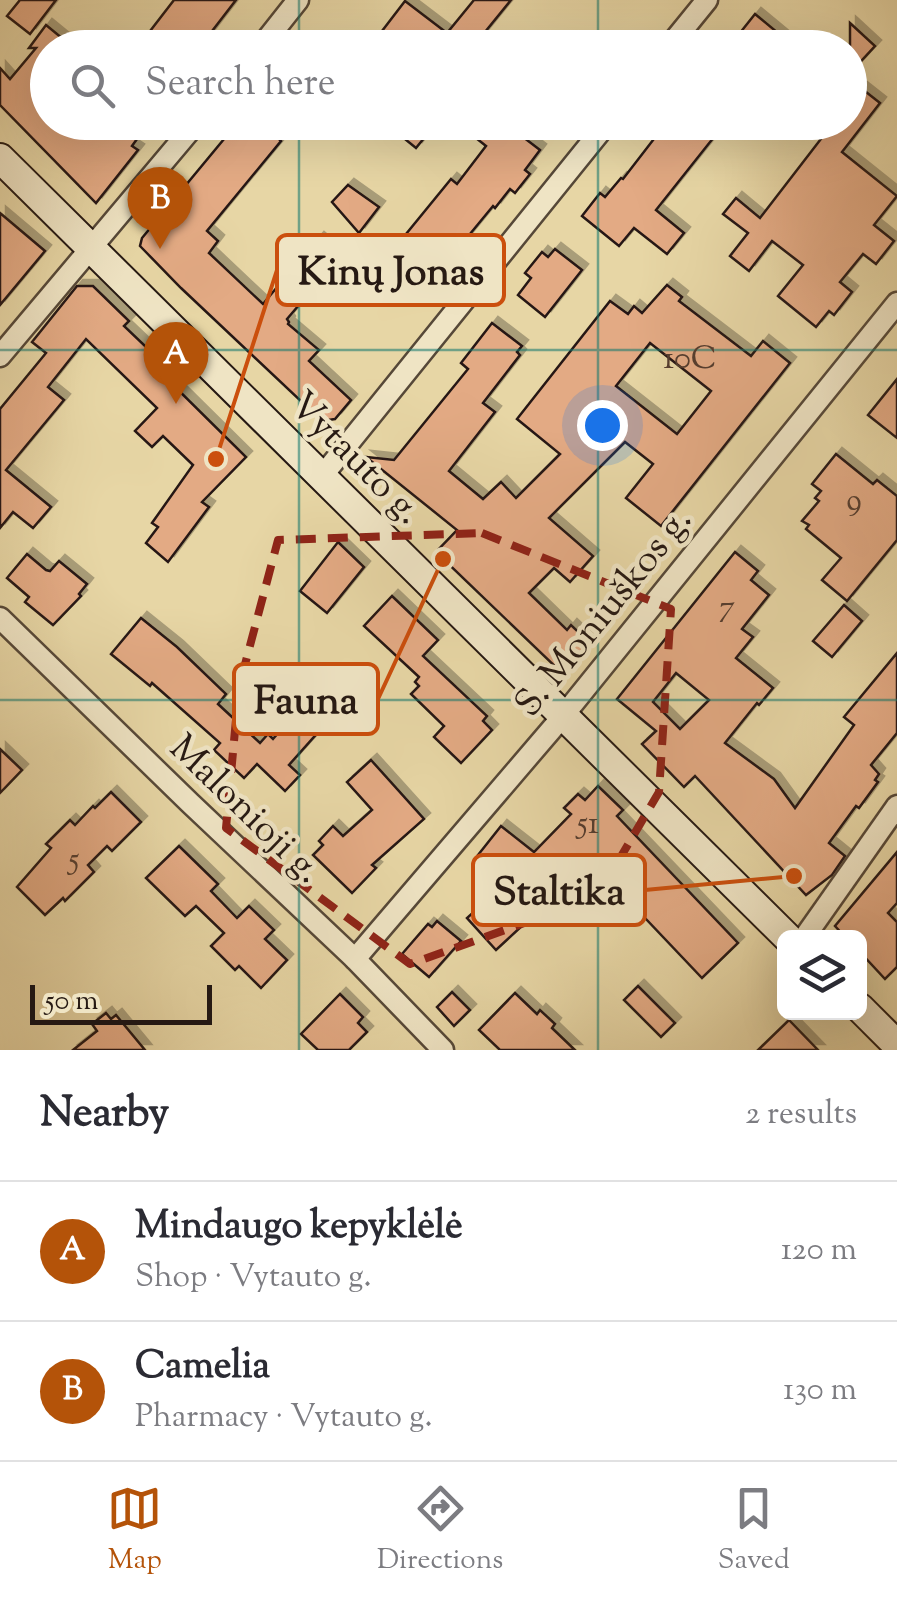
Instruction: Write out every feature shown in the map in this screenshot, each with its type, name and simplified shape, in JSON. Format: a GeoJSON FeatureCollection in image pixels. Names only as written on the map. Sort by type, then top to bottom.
{"type":"FeatureCollection","features":[{"type":"Feature","properties":{"kind":"street"},"geometry":{"type":"LineString","coordinates":[[274,30],[298,0]]}},
{"type":"Feature","properties":{"kind":"street"},"geometry":{"type":"LineString","coordinates":[[683,30],[707,0]]}},
{"type":"Feature","properties":{"kind":"street"},"geometry":{"type":"LineString","coordinates":[[0,356],[181,140]]}},
{"type":"Feature","properties":{"kind":"street"},"geometry":{"type":"LineString","coordinates":[[322,475],[593,140]]}},
{"type":"Feature","properties":{"kind":"street","name":"Vytauto g."},"geometry":{"type":"LineString","coordinates":[[0,158],[780,930]]}},
{"type":"Feature","properties":{"kind":"street","name":"S. Moniuškos g."},"geometry":{"type":"LineString","coordinates":[[355,959],[563,716],[897,303]]}},
{"type":"Feature","properties":{"kind":"street","name":"Malonioji g."},"geometry":{"type":"LineString","coordinates":[[0,618],[355,959],[444,1050]]}},
{"type":"Feature","properties":{"kind":"street"},"geometry":{"type":"LineString","coordinates":[[810,930],[897,806]]}},
{"type":"Feature","properties":{"kind":"street"},"geometry":{"type":"LineString","coordinates":[[867,1015],[897,1045]]}},
{"type":"Feature","properties":{"kind":"highlighted area"},"geometry":{"type":"Polygon","coordinates":[[[482,533],[671,609],[659,792],[597,897],[410,964],[226,828],[239,687],[278,540],[482,533]]]}},
{"type":"Feature","properties":{"kind":"building"},"geometry":{"type":"Polygon","coordinates":[[[20,0],[56,0],[30,34],[7,16],[20,0]]]}},
{"type":"Feature","properties":{"kind":"building"},"geometry":{"type":"Polygon","coordinates":[[[174,0],[236,0],[213,30],[151,30],[174,0]]]}},
{"type":"Feature","properties":{"kind":"building"},"geometry":{"type":"Polygon","coordinates":[[[474,0],[511,0],[487,30],[449,30],[474,0]]]}},
{"type":"Feature","properties":{"kind":"building"},"geometry":{"type":"Polygon","coordinates":[[[405,1],[443,30],[383,30],[405,1]]]}},
{"type":"Feature","properties":{"kind":"building"},"geometry":{"type":"Polygon","coordinates":[[[755,14],[774,30],[742,30],[755,14]]]}},
{"type":"Feature","properties":{"kind":"building"},"geometry":{"type":"Polygon","coordinates":[[[867,39],[875,46],[867,55],[867,39]]]}},
{"type":"Feature","properties":{"kind":"building"},"geometry":{"type":"Polygon","coordinates":[[[30,55],[30,136],[0,105],[0,68],[10,79],[30,55]]]}},
{"type":"Feature","properties":{"kind":"building"},"geometry":{"type":"Polygon","coordinates":[[[867,93],[880,103],[867,120],[867,93]]]}},
{"type":"Feature","properties":{"kind":"building"},"geometry":{"type":"Polygon","coordinates":[[[34,140],[136,140],[132,146],[138,150],[96,203],[34,140]]]}},
{"type":"Feature","properties":{"kind":"building"},"geometry":{"type":"Polygon","coordinates":[[[223,140],[280,140],[207,231],[218,241],[209,253],[263,304],[318,238],[340,257],[287,319],[319,350],[309,361],[351,400],[335,419],[322,421],[181,288],[140,246],[142,238],[223,140]]]}},
{"type":"Feature","properties":{"kind":"building"},"geometry":{"type":"Polygon","coordinates":[[[406,140],[422,140],[416,148],[406,140]]]}},
{"type":"Feature","properties":{"kind":"building"},"geometry":{"type":"Polygon","coordinates":[[[478,140],[527,140],[540,150],[525,170],[530,174],[515,193],[510,189],[493,206],[418,298],[384,261],[451,179],[457,184],[486,146],[478,140]]]}},
{"type":"Feature","properties":{"kind":"building"},"geometry":{"type":"Polygon","coordinates":[[[653,140],[712,140],[656,210],[684,233],[667,254],[634,228],[619,246],[582,216],[600,193],[605,197],[653,140]]]}},
{"type":"Feature","properties":{"kind":"building"},"geometry":{"type":"Polygon","coordinates":[[[820,140],[851,140],[842,152],[897,196],[874,225],[894,241],[876,264],[863,254],[840,282],[852,292],[834,315],[829,311],[816,327],[778,296],[803,265],[772,241],[749,271],[730,256],[748,233],[723,214],[736,198],[760,218],[820,140]]]}},
{"type":"Feature","properties":{"kind":"building"},"geometry":{"type":"Polygon","coordinates":[[[348,185],[379,207],[359,233],[332,202],[348,185]]]}},
{"type":"Feature","properties":{"kind":"building"},"geometry":{"type":"Polygon","coordinates":[[[0,213],[45,251],[0,305],[0,213]]]}},
{"type":"Feature","properties":{"kind":"building"},"geometry":{"type":"Polygon","coordinates":[[[555,249],[582,270],[545,317],[518,295],[531,278],[525,273],[542,252],[548,257],[555,249]]]}},
{"type":"Feature","properties":{"kind":"building"},"geometry":{"type":"Polygon","coordinates":[[[667,285],[682,297],[679,301],[751,356],[763,341],[790,363],[661,526],[626,498],[653,464],[625,442],[549,518],[593,556],[570,582],[554,568],[529,593],[567,630],[571,625],[591,644],[565,676],[436,552],[457,530],[366,457],[394,460],[468,369],[461,363],[492,323],[522,346],[517,352],[520,355],[483,403],[495,412],[449,471],[483,499],[501,482],[516,498],[560,454],[517,419],[610,301],[628,314],[634,306],[642,313],[667,285]],[[650,343],[616,386],[677,434],[711,391],[650,343]]]}},
{"type":"Feature","properties":{"kind":"building"},"geometry":{"type":"Polygon","coordinates":[[[77,286],[93,286],[129,321],[124,326],[167,367],[161,373],[246,457],[202,502],[209,507],[168,562],[146,543],[158,527],[152,523],[193,465],[163,436],[152,447],[135,431],[157,408],[86,339],[48,387],[64,400],[6,470],[51,507],[33,528],[13,512],[0,528],[0,409],[46,353],[32,342],[77,286]]]}},
{"type":"Feature","properties":{"kind":"building"},"geometry":{"type":"Polygon","coordinates":[[[897,379],[897,438],[868,415],[897,379]]]}},
{"type":"Feature","properties":{"kind":"building"},"geometry":{"type":"Polygon","coordinates":[[[836,454],[873,484],[877,480],[897,496],[897,540],[847,601],[822,580],[841,558],[806,529],[809,525],[802,521],[819,501],[815,498],[821,491],[812,484],[836,454]]]}},
{"type":"Feature","properties":{"kind":"building"},"geometry":{"type":"Polygon","coordinates":[[[338,542],[364,567],[327,613],[300,591],[338,542]]]}},
{"type":"Feature","properties":{"kind":"building"},"geometry":{"type":"Polygon","coordinates":[[[735,552],[758,571],[751,580],[769,595],[742,629],[753,637],[736,658],[773,688],[725,743],[774,779],[795,808],[854,725],[844,717],[897,653],[897,733],[871,765],[879,774],[875,780],[878,782],[829,843],[845,856],[832,875],[806,895],[695,776],[684,787],[642,744],[656,731],[617,699],[735,552]],[[676,673],[653,702],[680,729],[709,700],[676,673]]]}},
{"type":"Feature","properties":{"kind":"building"},"geometry":{"type":"Polygon","coordinates":[[[27,554],[50,571],[59,561],[87,584],[81,596],[53,625],[25,602],[29,597],[7,578],[27,554]]]}},
{"type":"Feature","properties":{"kind":"building"},"geometry":{"type":"Polygon","coordinates":[[[392,596],[438,640],[423,656],[487,716],[483,721],[492,730],[461,763],[434,737],[444,726],[411,694],[419,686],[415,682],[419,677],[364,626],[392,596]]]}},
{"type":"Feature","properties":{"kind":"building"},"geometry":{"type":"Polygon","coordinates":[[[844,605],[862,621],[832,657],[813,641],[844,605]]]}},
{"type":"Feature","properties":{"kind":"building"},"geometry":{"type":"Polygon","coordinates":[[[141,618],[226,694],[218,704],[260,743],[268,734],[273,739],[307,700],[329,720],[289,765],[300,775],[285,791],[257,764],[244,778],[214,750],[220,743],[152,683],[150,686],[111,654],[141,618]]]}},
{"type":"Feature","properties":{"kind":"building"},"geometry":{"type":"Polygon","coordinates":[[[0,749],[22,770],[0,793],[0,749]]]}},
{"type":"Feature","properties":{"kind":"building"},"geometry":{"type":"Polygon","coordinates":[[[371,760],[424,819],[372,865],[376,868],[352,893],[313,855],[323,845],[319,841],[333,826],[343,836],[372,810],[347,782],[371,760]]]}},
{"type":"Feature","properties":{"kind":"building"},"geometry":{"type":"Polygon","coordinates":[[[598,786],[623,810],[617,816],[738,943],[702,978],[589,859],[496,950],[467,918],[509,880],[478,855],[501,826],[534,852],[571,814],[564,808],[578,794],[585,800],[598,786]]]}},
{"type":"Feature","properties":{"kind":"building"},"geometry":{"type":"Polygon","coordinates":[[[111,792],[141,822],[112,851],[107,846],[88,865],[94,872],[45,915],[17,887],[51,848],[46,844],[70,820],[75,825],[111,792]]]}},
{"type":"Feature","properties":{"kind":"building"},"geometry":{"type":"Polygon","coordinates":[[[179,846],[218,884],[211,891],[237,918],[249,906],[274,930],[265,939],[287,960],[261,988],[211,946],[224,933],[196,906],[185,916],[146,878],[179,846]]]}},
{"type":"Feature","properties":{"kind":"building"},"geometry":{"type":"Polygon","coordinates":[[[897,852],[897,903],[888,913],[897,922],[897,967],[885,979],[867,960],[867,930],[839,930],[835,926],[897,852]]]}},
{"type":"Feature","properties":{"kind":"building"},"geometry":{"type":"Polygon","coordinates":[[[437,921],[461,941],[429,977],[402,954],[428,924],[432,927],[437,921]]]}},
{"type":"Feature","properties":{"kind":"building"},"geometry":{"type":"Polygon","coordinates":[[[638,986],[675,1023],[661,1037],[624,1000],[638,986]]]}},
{"type":"Feature","properties":{"kind":"building"},"geometry":{"type":"Polygon","coordinates":[[[452,992],[470,1010],[454,1026],[437,1007],[452,992]]]}},
{"type":"Feature","properties":{"kind":"building"},"geometry":{"type":"Polygon","coordinates":[[[515,993],[537,1014],[540,1010],[555,1024],[552,1028],[575,1050],[500,1050],[479,1030],[515,993]]]}},
{"type":"Feature","properties":{"kind":"building"},"geometry":{"type":"Polygon","coordinates":[[[340,994],[363,1017],[358,1023],[367,1032],[349,1050],[318,1050],[301,1034],[340,994]]]}},
{"type":"Feature","properties":{"kind":"building"},"geometry":{"type":"Polygon","coordinates":[[[106,1013],[111,1019],[116,1015],[145,1050],[73,1050],[97,1031],[92,1024],[106,1013]]]}},
{"type":"Feature","properties":{"kind":"building"},"geometry":{"type":"Polygon","coordinates":[[[789,1020],[818,1050],[758,1050],[789,1020]]]}},
{"type":"Feature","properties":{"kind":"place","name":"Camelia"},"geometry":{"type":"Point","coordinates":[160,249]}},
{"type":"Feature","properties":{"kind":"place","name":"Mindaugo kepyklėlė"},"geometry":{"type":"Point","coordinates":[176,404]}},
{"type":"Feature","properties":{"kind":"place","name":"Kinų Jonas"},"geometry":{"type":"Point","coordinates":[216,459]}},
{"type":"Feature","properties":{"kind":"place","name":"Fauna"},"geometry":{"type":"Point","coordinates":[443,559]}},
{"type":"Feature","properties":{"kind":"place","name":"Staltika"},"geometry":{"type":"Point","coordinates":[794,876]}}]}
